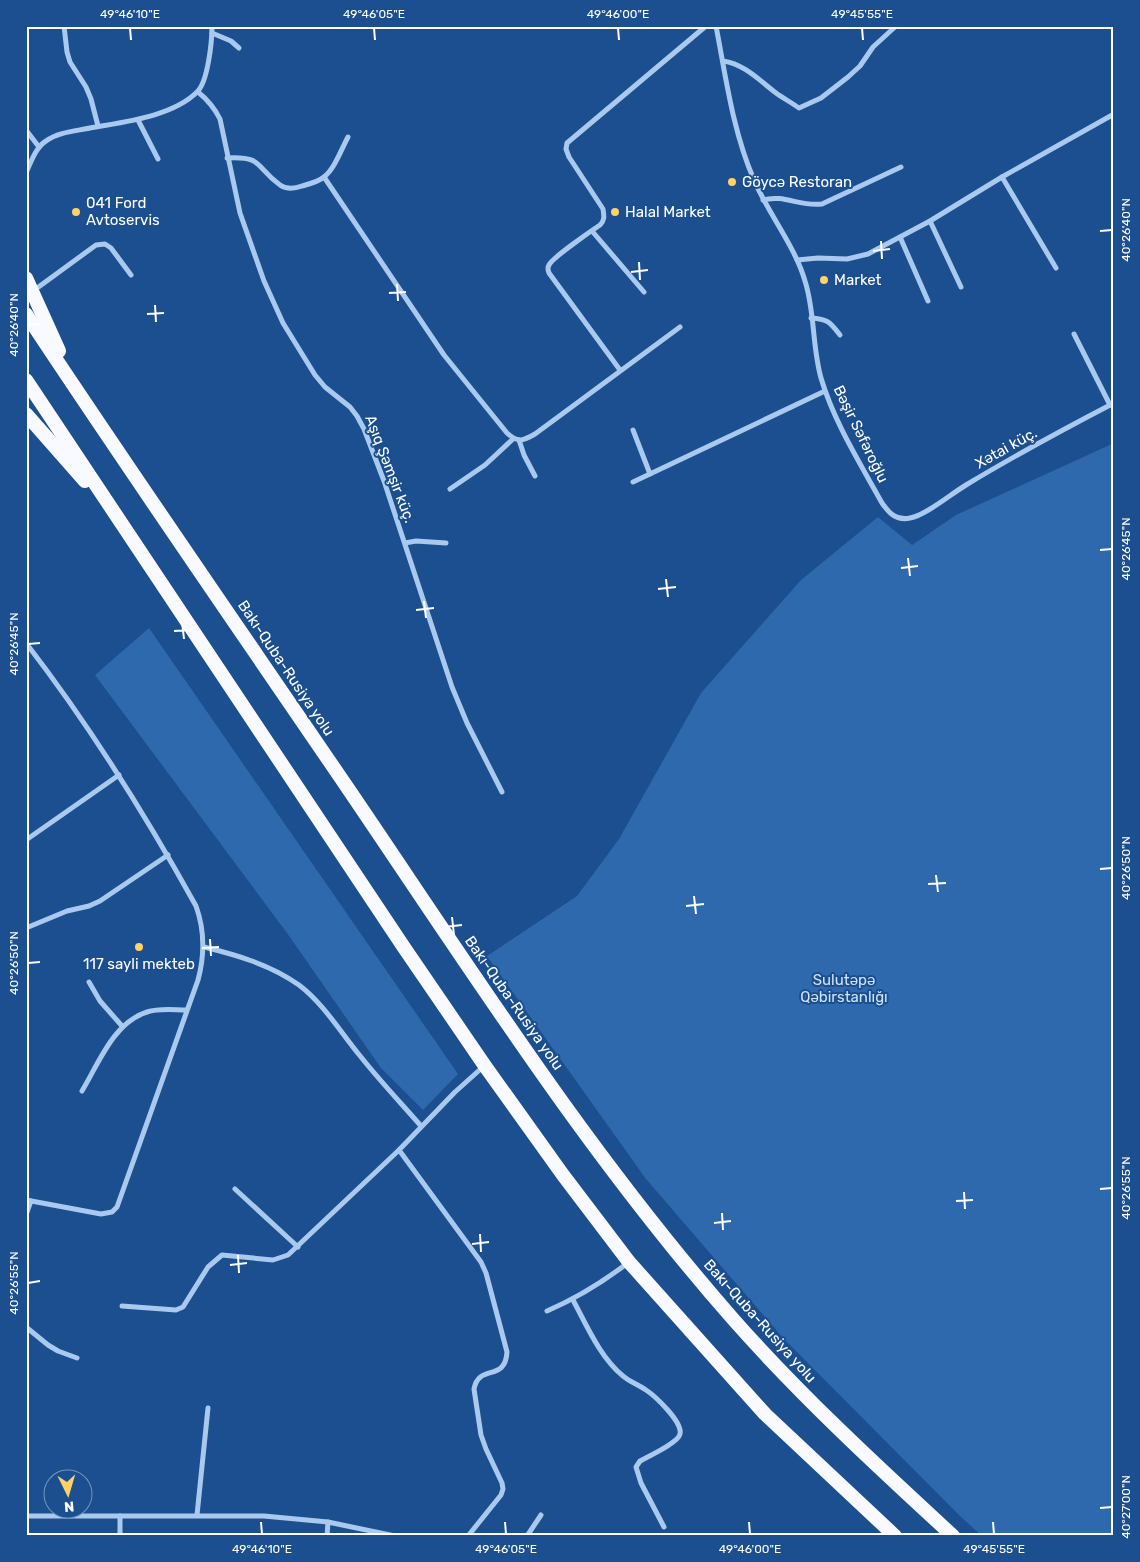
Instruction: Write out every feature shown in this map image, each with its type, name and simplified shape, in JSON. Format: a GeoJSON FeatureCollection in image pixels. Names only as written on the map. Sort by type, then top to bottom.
{"type":"FeatureCollection","features":[{"type":"Feature","properties":{"kind":"highway"},"geometry":{"type":"LineString","coordinates":[[26,278],[76,389]]}},
{"type":"Feature","properties":{"kind":"highway","name":"Bakı-Quba-Rusiya yolu"},"geometry":{"type":"LineString","coordinates":[[26,314],[515,1034],[602,1157],[665,1238],[740,1326],[795,1386],[953,1536]]}},
{"type":"Feature","properties":{"kind":"highway"},"geometry":{"type":"LineString","coordinates":[[26,380],[485,1066],[563,1175],[629,1262],[765,1414],[895,1536]]}},
{"type":"Feature","properties":{"kind":"highway"},"geometry":{"type":"LineString","coordinates":[[26,414],[123,525]]}},
{"type":"Feature","properties":{"kind":"street"},"geometry":{"type":"LineString","coordinates":[[64,26],[70,62],[86,87],[98,126]]}},
{"type":"Feature","properties":{"kind":"street"},"geometry":{"type":"LineString","coordinates":[[26,173],[39,147],[46,140],[98,126],[138,120],[172,107],[198,92],[206,72],[212,26]]}},
{"type":"Feature","properties":{"kind":"street"},"geometry":{"type":"LineString","coordinates":[[620,370],[576,312],[548,269],[549,264],[603,221],[603,209],[569,157],[566,150],[567,142],[706,26]]}},
{"type":"Feature","properties":{"kind":"street","name":"Bəşir Səfəroğlu"},"geometry":{"type":"LineString","coordinates":[[716,26],[741,145],[748,167],[763,200],[797,260],[806,281],[817,360],[826,391],[848,440],[882,504],[897,518],[912,518]]}},
{"type":"Feature","properties":{"kind":"street"},"geometry":{"type":"LineString","coordinates":[[722,61],[734,62],[800,108],[821,98],[860,66],[873,47],[896,26]]}},
{"type":"Feature","properties":{"kind":"street"},"geometry":{"type":"LineString","coordinates":[[212,33],[231,41],[239,48]]}},
{"type":"Feature","properties":{"kind":"street","name":"Aşıq Şəmşir küç."},"geometry":{"type":"LineString","coordinates":[[198,92],[209,101],[220,119],[240,213],[274,305],[315,375],[350,407],[357,416],[384,480],[452,687],[467,723],[502,792]]}},
{"type":"Feature","properties":{"kind":"street"},"geometry":{"type":"LineString","coordinates":[[797,260],[807,258],[856,258],[868,254],[930,221],[1002,177],[1114,114]]}},
{"type":"Feature","properties":{"kind":"street"},"geometry":{"type":"LineString","coordinates":[[138,120],[158,158]]}},
{"type":"Feature","properties":{"kind":"street"},"geometry":{"type":"LineString","coordinates":[[26,130],[39,147]]}},
{"type":"Feature","properties":{"kind":"street"},"geometry":{"type":"LineString","coordinates":[[227,158],[244,157],[255,161],[280,185],[288,189],[296,188],[324,177],[332,168],[348,137]]}},
{"type":"Feature","properties":{"kind":"street"},"geometry":{"type":"LineString","coordinates":[[763,200],[779,197],[797,203],[822,204],[901,167]]}},
{"type":"Feature","properties":{"kind":"street"},"geometry":{"type":"LineString","coordinates":[[324,177],[444,355],[507,433],[516,440],[534,476]]}},
{"type":"Feature","properties":{"kind":"street"},"geometry":{"type":"LineString","coordinates":[[1002,177],[1056,268]]}},
{"type":"Feature","properties":{"kind":"street"},"geometry":{"type":"LineString","coordinates":[[930,221],[961,287]]}},
{"type":"Feature","properties":{"kind":"street"},"geometry":{"type":"LineString","coordinates":[[592,231],[644,292]]}},
{"type":"Feature","properties":{"kind":"street"},"geometry":{"type":"LineString","coordinates":[[900,237],[928,300]]}},
{"type":"Feature","properties":{"kind":"street"},"geometry":{"type":"LineString","coordinates":[[32,291],[96,245],[105,244],[111,248],[131,275]]}},
{"type":"Feature","properties":{"kind":"street"},"geometry":{"type":"LineString","coordinates":[[811,318],[824,319],[830,322],[840,335]]}},
{"type":"Feature","properties":{"kind":"street"},"geometry":{"type":"LineString","coordinates":[[450,489],[516,440],[535,434],[680,327]]}},
{"type":"Feature","properties":{"kind":"street"},"geometry":{"type":"LineString","coordinates":[[1074,334],[1112,404]]}},
{"type":"Feature","properties":{"kind":"street"},"geometry":{"type":"LineString","coordinates":[[633,482],[826,391]]}},
{"type":"Feature","properties":{"kind":"street","name":"Xətai küç."},"geometry":{"type":"LineString","coordinates":[[912,518],[965,485],[1112,404]]}},
{"type":"Feature","properties":{"kind":"street"},"geometry":{"type":"LineString","coordinates":[[633,430],[650,474]]}},
{"type":"Feature","properties":{"kind":"street"},"geometry":{"type":"LineString","coordinates":[[405,543],[416,541],[446,543]]}},
{"type":"Feature","properties":{"kind":"street"},"geometry":{"type":"LineString","coordinates":[[26,643],[58,684],[119,774],[168,855],[196,906],[204,947],[200,971],[116,1207],[112,1212],[101,1214],[29,1200],[26,1215]]}},
{"type":"Feature","properties":{"kind":"street"},"geometry":{"type":"LineString","coordinates":[[26,840],[119,774]]}},
{"type":"Feature","properties":{"kind":"street"},"geometry":{"type":"LineString","coordinates":[[26,928],[54,916],[100,901],[168,855]]}},
{"type":"Feature","properties":{"kind":"street"},"geometry":{"type":"LineString","coordinates":[[204,947],[241,956],[259,964],[297,984],[311,995],[362,1059],[421,1126]]}},
{"type":"Feature","properties":{"kind":"street"},"geometry":{"type":"LineString","coordinates":[[89,982],[100,1001],[122,1026]]}},
{"type":"Feature","properties":{"kind":"street"},"geometry":{"type":"LineString","coordinates":[[82,1091],[122,1026],[147,1012],[186,1010]]}},
{"type":"Feature","properties":{"kind":"street"},"geometry":{"type":"LineString","coordinates":[[122,1306],[176,1310],[183,1307],[208,1267],[222,1254],[273,1260],[288,1255],[485,1066]]}},
{"type":"Feature","properties":{"kind":"street"},"geometry":{"type":"LineString","coordinates":[[399,1150],[481,1262],[486,1273],[506,1352],[506,1360],[503,1367],[479,1377],[475,1382],[474,1389],[481,1435],[503,1489],[501,1495],[468,1536]]}},
{"type":"Feature","properties":{"kind":"street"},"geometry":{"type":"LineString","coordinates":[[235,1190],[298,1247]]}},
{"type":"Feature","properties":{"kind":"street"},"geometry":{"type":"LineString","coordinates":[[547,1311],[573,1300],[629,1262]]}},
{"type":"Feature","properties":{"kind":"street"},"geometry":{"type":"LineString","coordinates":[[573,1300],[609,1361],[623,1377],[654,1396],[679,1425],[681,1432],[677,1440],[640,1461],[636,1467],[640,1483],[664,1527]]}},
{"type":"Feature","properties":{"kind":"street"},"geometry":{"type":"LineString","coordinates":[[26,1327],[48,1345],[77,1358]]}},
{"type":"Feature","properties":{"kind":"street"},"geometry":{"type":"LineString","coordinates":[[197,1515],[208,1408]]}},
{"type":"Feature","properties":{"kind":"street"},"geometry":{"type":"LineString","coordinates":[[527,1536],[541,1515]]}},
{"type":"Feature","properties":{"kind":"street"},"geometry":{"type":"LineString","coordinates":[[26,1516],[264,1516],[328,1522],[395,1536]]}},
{"type":"Feature","properties":{"kind":"street"},"geometry":{"type":"LineString","coordinates":[[120,1516],[120,1536]]}},
{"type":"Feature","properties":{"kind":"street"},"geometry":{"type":"LineString","coordinates":[[327,1536],[328,1522]]}},
{"type":"Feature","properties":{"kind":"green space","name":"Sulutəpə Qəbirstanlığı"},"geometry":{"type":"Polygon","coordinates":[[[1114,443],[1114,1536],[982,1536],[784,1339],[646,1179],[487,956],[577,896],[619,839],[701,693],[801,580],[878,517],[912,545],[956,515],[1114,443]]]}},
{"type":"Feature","properties":{"kind":"green space"},"geometry":{"type":"Polygon","coordinates":[[[149,628],[458,1074],[423,1110],[381,1068],[287,933],[95,675],[149,628]]]}},
{"type":"Feature","properties":{"kind":"place","name":"Göycə Restoran"},"geometry":{"type":"Point","coordinates":[732,182]}},
{"type":"Feature","properties":{"kind":"place","name":"041 Ford Avtoservis"},"geometry":{"type":"Point","coordinates":[76,212]}},
{"type":"Feature","properties":{"kind":"place","name":"Halal Market"},"geometry":{"type":"Point","coordinates":[615,212]}},
{"type":"Feature","properties":{"kind":"place","name":"Market"},"geometry":{"type":"Point","coordinates":[824,280]}},
{"type":"Feature","properties":{"kind":"place","name":"117 sayli mekteb"},"geometry":{"type":"Point","coordinates":[139,947]}}]}
